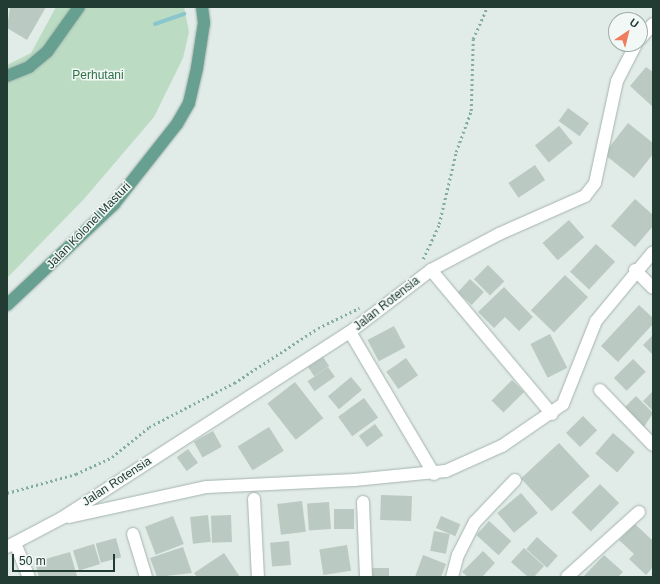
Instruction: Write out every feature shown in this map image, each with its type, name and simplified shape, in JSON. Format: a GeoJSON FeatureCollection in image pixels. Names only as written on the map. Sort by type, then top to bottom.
{"type":"FeatureCollection","features":[{"type":"Feature","properties":{"kind":"main road"},"geometry":{"type":"LineString","coordinates":[[7,76],[30,68],[47,52],[79,7]]}},
{"type":"Feature","properties":{"kind":"main road","name":"Jalan Kolonel Masturi"},"geometry":{"type":"LineString","coordinates":[[7,304],[114,204],[177,124],[189,103],[197,68],[204,23],[202,7]]}},
{"type":"Feature","properties":{"kind":"street","name":"Jalan Rotensia"},"geometry":{"type":"LineString","coordinates":[[62,518],[350,332],[426,266],[589,193],[595,183],[617,81],[632,52]]}},
{"type":"Feature","properties":{"kind":"street"},"geometry":{"type":"LineString","coordinates":[[29,577],[11,545],[62,518],[207,487],[434,474],[502,446],[552,414],[564,404],[596,321],[635,270],[653,252]]}},
{"type":"Feature","properties":{"kind":"street"},"geometry":{"type":"LineString","coordinates":[[426,266],[552,414]]}},
{"type":"Feature","properties":{"kind":"street"},"geometry":{"type":"LineString","coordinates":[[635,270],[653,288]]}},
{"type":"Feature","properties":{"kind":"street"},"geometry":{"type":"LineString","coordinates":[[350,332],[434,474]]}},
{"type":"Feature","properties":{"kind":"street"},"geometry":{"type":"LineString","coordinates":[[600,390],[652,440]]}},
{"type":"Feature","properties":{"kind":"street"},"geometry":{"type":"LineString","coordinates":[[452,577],[458,555],[475,522],[515,480]]}},
{"type":"Feature","properties":{"kind":"street"},"geometry":{"type":"LineString","coordinates":[[254,500],[258,577]]}},
{"type":"Feature","properties":{"kind":"street"},"geometry":{"type":"LineString","coordinates":[[363,502],[366,577]]}},
{"type":"Feature","properties":{"kind":"street"},"geometry":{"type":"LineString","coordinates":[[567,577],[639,512]]}},
{"type":"Feature","properties":{"kind":"street"},"geometry":{"type":"LineString","coordinates":[[133,534],[146,577]]}},
{"type":"Feature","properties":{"kind":"path"},"geometry":{"type":"LineString","coordinates":[[426,266],[439,224],[456,152],[471,111],[473,39],[487,7]]}},
{"type":"Feature","properties":{"kind":"path"},"geometry":{"type":"LineString","coordinates":[[7,493],[76,474],[112,457],[149,427],[234,383],[318,328],[364,306]]}},
{"type":"Feature","properties":{"kind":"green space","name":"Perhutani"},"geometry":{"type":"Polygon","coordinates":[[[56,7],[184,7],[189,32],[183,58],[154,117],[84,199],[7,278],[7,65],[31,53],[56,7]]]}},
{"type":"Feature","properties":{"kind":"building"},"geometry":{"type":"Polygon","coordinates":[[[10,7],[46,7],[27,40],[7,28],[10,7]]]}},
{"type":"Feature","properties":{"kind":"building"},"geometry":{"type":"Polygon","coordinates":[[[646,67],[653,72],[653,107],[630,86],[646,67]]]}},
{"type":"Feature","properties":{"kind":"building"},"geometry":{"type":"Polygon","coordinates":[[[568,108],[589,123],[580,136],[559,121],[568,108]]]}},
{"type":"Feature","properties":{"kind":"building"},"geometry":{"type":"Polygon","coordinates":[[[628,123],[653,143],[653,154],[634,178],[604,154],[628,123]]]}},
{"type":"Feature","properties":{"kind":"building"},"geometry":{"type":"Polygon","coordinates":[[[559,126],[573,143],[549,163],[535,146],[559,126]]]}},
{"type":"Feature","properties":{"kind":"building"},"geometry":{"type":"Polygon","coordinates":[[[535,165],[545,180],[519,198],[508,183],[535,165]]]}},
{"type":"Feature","properties":{"kind":"building"},"geometry":{"type":"Polygon","coordinates":[[[635,199],[653,215],[653,226],[635,247],[611,226],[635,199]]]}},
{"type":"Feature","properties":{"kind":"building"},"geometry":{"type":"Polygon","coordinates":[[[569,220],[584,237],[558,260],[543,243],[569,220]]]}},
{"type":"Feature","properties":{"kind":"building"},"geometry":{"type":"Polygon","coordinates":[[[596,244],[615,262],[589,290],[570,272],[596,244]]]}},
{"type":"Feature","properties":{"kind":"building"},"geometry":{"type":"Polygon","coordinates":[[[488,265],[504,281],[490,295],[474,279],[488,265]]]}},
{"type":"Feature","properties":{"kind":"building"},"geometry":{"type":"Polygon","coordinates":[[[565,275],[588,297],[554,332],[531,310],[565,275]]]}},
{"type":"Feature","properties":{"kind":"building"},"geometry":{"type":"Polygon","coordinates":[[[470,279],[484,292],[472,305],[458,292],[470,279]]]}},
{"type":"Feature","properties":{"kind":"building"},"geometry":{"type":"Polygon","coordinates":[[[504,287],[533,317],[519,331],[505,317],[494,328],[478,312],[504,287]]]}},
{"type":"Feature","properties":{"kind":"building"},"geometry":{"type":"Polygon","coordinates":[[[639,305],[653,318],[653,324],[618,362],[601,346],[639,305]]]}},
{"type":"Feature","properties":{"kind":"building"},"geometry":{"type":"Polygon","coordinates":[[[394,326],[405,347],[379,361],[368,340],[394,326]]]}},
{"type":"Feature","properties":{"kind":"building"},"geometry":{"type":"Polygon","coordinates":[[[550,334],[567,368],[548,378],[530,344],[550,334]]]}},
{"type":"Feature","properties":{"kind":"building"},"geometry":{"type":"Polygon","coordinates":[[[653,335],[653,355],[643,345],[653,335]]]}},
{"type":"Feature","properties":{"kind":"building"},"geometry":{"type":"Polygon","coordinates":[[[323,357],[329,366],[314,376],[308,367],[323,357]]]}},
{"type":"Feature","properties":{"kind":"building"},"geometry":{"type":"Polygon","coordinates":[[[406,358],[418,375],[398,389],[386,372],[406,358]]]}},
{"type":"Feature","properties":{"kind":"building"},"geometry":{"type":"Polygon","coordinates":[[[633,359],[646,372],[627,391],[614,378],[633,359]]]}},
{"type":"Feature","properties":{"kind":"building"},"geometry":{"type":"Polygon","coordinates":[[[328,367],[335,377],[314,391],[308,381],[328,367]]]}},
{"type":"Feature","properties":{"kind":"building"},"geometry":{"type":"Polygon","coordinates":[[[351,377],[362,390],[339,409],[328,396],[351,377]]]}},
{"type":"Feature","properties":{"kind":"building"},"geometry":{"type":"Polygon","coordinates":[[[512,380],[524,392],[504,413],[491,401],[512,380]]]}},
{"type":"Feature","properties":{"kind":"building"},"geometry":{"type":"Polygon","coordinates":[[[295,382],[323,418],[296,440],[267,404],[295,382]]]}},
{"type":"Feature","properties":{"kind":"building"},"geometry":{"type":"Polygon","coordinates":[[[653,391],[653,411],[643,401],[653,391]]]}},
{"type":"Feature","properties":{"kind":"building"},"geometry":{"type":"Polygon","coordinates":[[[636,396],[653,413],[644,427],[625,407],[636,396]]]}},
{"type":"Feature","properties":{"kind":"building"},"geometry":{"type":"Polygon","coordinates":[[[364,398],[378,417],[352,436],[338,417],[364,398]]]}},
{"type":"Feature","properties":{"kind":"building"},"geometry":{"type":"Polygon","coordinates":[[[583,416],[597,430],[580,447],[566,433],[583,416]]]}},
{"type":"Feature","properties":{"kind":"building"},"geometry":{"type":"Polygon","coordinates":[[[375,424],[383,435],[367,447],[359,436],[375,424]]]}},
{"type":"Feature","properties":{"kind":"building"},"geometry":{"type":"Polygon","coordinates":[[[269,427],[284,451],[252,470],[238,447],[269,427]]]}},
{"type":"Feature","properties":{"kind":"building"},"geometry":{"type":"Polygon","coordinates":[[[213,431],[222,447],[202,457],[194,442],[213,431]]]}},
{"type":"Feature","properties":{"kind":"building"},"geometry":{"type":"Polygon","coordinates":[[[613,433],[635,452],[617,472],[595,453],[613,433]]]}},
{"type":"Feature","properties":{"kind":"building"},"geometry":{"type":"Polygon","coordinates":[[[559,443],[590,476],[552,511],[521,478],[559,443]]]}},
{"type":"Feature","properties":{"kind":"building"},"geometry":{"type":"Polygon","coordinates":[[[188,449],[198,463],[187,471],[177,457],[188,449]]]}},
{"type":"Feature","properties":{"kind":"building"},"geometry":{"type":"Polygon","coordinates":[[[600,484],[619,503],[591,531],[572,512],[600,484]]]}},
{"type":"Feature","properties":{"kind":"building"},"geometry":{"type":"Polygon","coordinates":[[[521,493],[538,513],[514,533],[497,513],[521,493]]]}},
{"type":"Feature","properties":{"kind":"building"},"geometry":{"type":"Polygon","coordinates":[[[381,495],[412,496],[411,521],[380,520],[381,495]]]}},
{"type":"Feature","properties":{"kind":"building"},"geometry":{"type":"Polygon","coordinates":[[[302,501],[306,532],[281,535],[277,504],[302,501]]]}},
{"type":"Feature","properties":{"kind":"building"},"geometry":{"type":"Polygon","coordinates":[[[329,502],[331,529],[309,530],[307,504],[329,502]]]}},
{"type":"Feature","properties":{"kind":"building"},"geometry":{"type":"Polygon","coordinates":[[[334,509],[354,509],[354,529],[334,529],[334,509]]]}},
{"type":"Feature","properties":{"kind":"building"},"geometry":{"type":"Polygon","coordinates":[[[208,515],[211,542],[193,544],[190,517],[208,515]]]}},
{"type":"Feature","properties":{"kind":"building"},"geometry":{"type":"Polygon","coordinates":[[[231,515],[232,542],[212,543],[211,516],[231,515]]]}},
{"type":"Feature","properties":{"kind":"building"},"geometry":{"type":"Polygon","coordinates":[[[173,516],[184,544],[156,555],[145,527],[173,516]]]}},
{"type":"Feature","properties":{"kind":"building"},"geometry":{"type":"Polygon","coordinates":[[[441,516],[460,524],[455,536],[436,528],[441,516]]]}},
{"type":"Feature","properties":{"kind":"building"},"geometry":{"type":"Polygon","coordinates":[[[489,521],[511,541],[499,555],[476,535],[489,521]]]}},
{"type":"Feature","properties":{"kind":"building"},"geometry":{"type":"Polygon","coordinates":[[[635,524],[653,541],[653,567],[646,575],[629,559],[634,554],[619,540],[635,524]]]}},
{"type":"Feature","properties":{"kind":"building"},"geometry":{"type":"Polygon","coordinates":[[[434,531],[450,534],[446,554],[430,551],[434,531]]]}},
{"type":"Feature","properties":{"kind":"building"},"geometry":{"type":"Polygon","coordinates":[[[537,537],[558,556],[547,568],[526,549],[537,537]]]}},
{"type":"Feature","properties":{"kind":"building"},"geometry":{"type":"Polygon","coordinates":[[[116,538],[121,557],[101,563],[96,543],[116,538]]]}},
{"type":"Feature","properties":{"kind":"building"},"geometry":{"type":"Polygon","coordinates":[[[289,541],[291,565],[272,567],[270,543],[289,541]]]}},
{"type":"Feature","properties":{"kind":"building"},"geometry":{"type":"Polygon","coordinates":[[[94,544],[100,564],[79,571],[73,550],[94,544]]]}},
{"type":"Feature","properties":{"kind":"building"},"geometry":{"type":"Polygon","coordinates":[[[347,545],[351,571],[323,575],[319,549],[347,545]]]}},
{"type":"Feature","properties":{"kind":"building"},"geometry":{"type":"Polygon","coordinates":[[[183,547],[192,573],[157,577],[150,558],[183,547]]]}},
{"type":"Feature","properties":{"kind":"building"},"geometry":{"type":"Polygon","coordinates":[[[524,548],[544,566],[534,577],[528,577],[511,562],[524,548]]]}},
{"type":"Feature","properties":{"kind":"building"},"geometry":{"type":"Polygon","coordinates":[[[483,551],[495,563],[482,577],[468,577],[462,572],[483,551]]]}},
{"type":"Feature","properties":{"kind":"building"},"geometry":{"type":"Polygon","coordinates":[[[70,552],[77,576],[39,577],[35,562],[70,552]]]}},
{"type":"Feature","properties":{"kind":"building"},"geometry":{"type":"Polygon","coordinates":[[[224,553],[240,577],[197,577],[194,573],[224,553]]]}},
{"type":"Feature","properties":{"kind":"building"},"geometry":{"type":"Polygon","coordinates":[[[423,555],[446,564],[441,577],[415,577],[423,555]]]}},
{"type":"Feature","properties":{"kind":"building"},"geometry":{"type":"Polygon","coordinates":[[[604,555],[623,572],[618,577],[583,577],[604,555]]]}},
{"type":"Feature","properties":{"kind":"building"},"geometry":{"type":"Polygon","coordinates":[[[370,568],[389,568],[389,577],[370,577],[370,568]]]}},
{"type":"Feature","properties":{"kind":"waterway"},"geometry":{"type":"LineString","coordinates":[[155,24],[184,14]]}}]}
